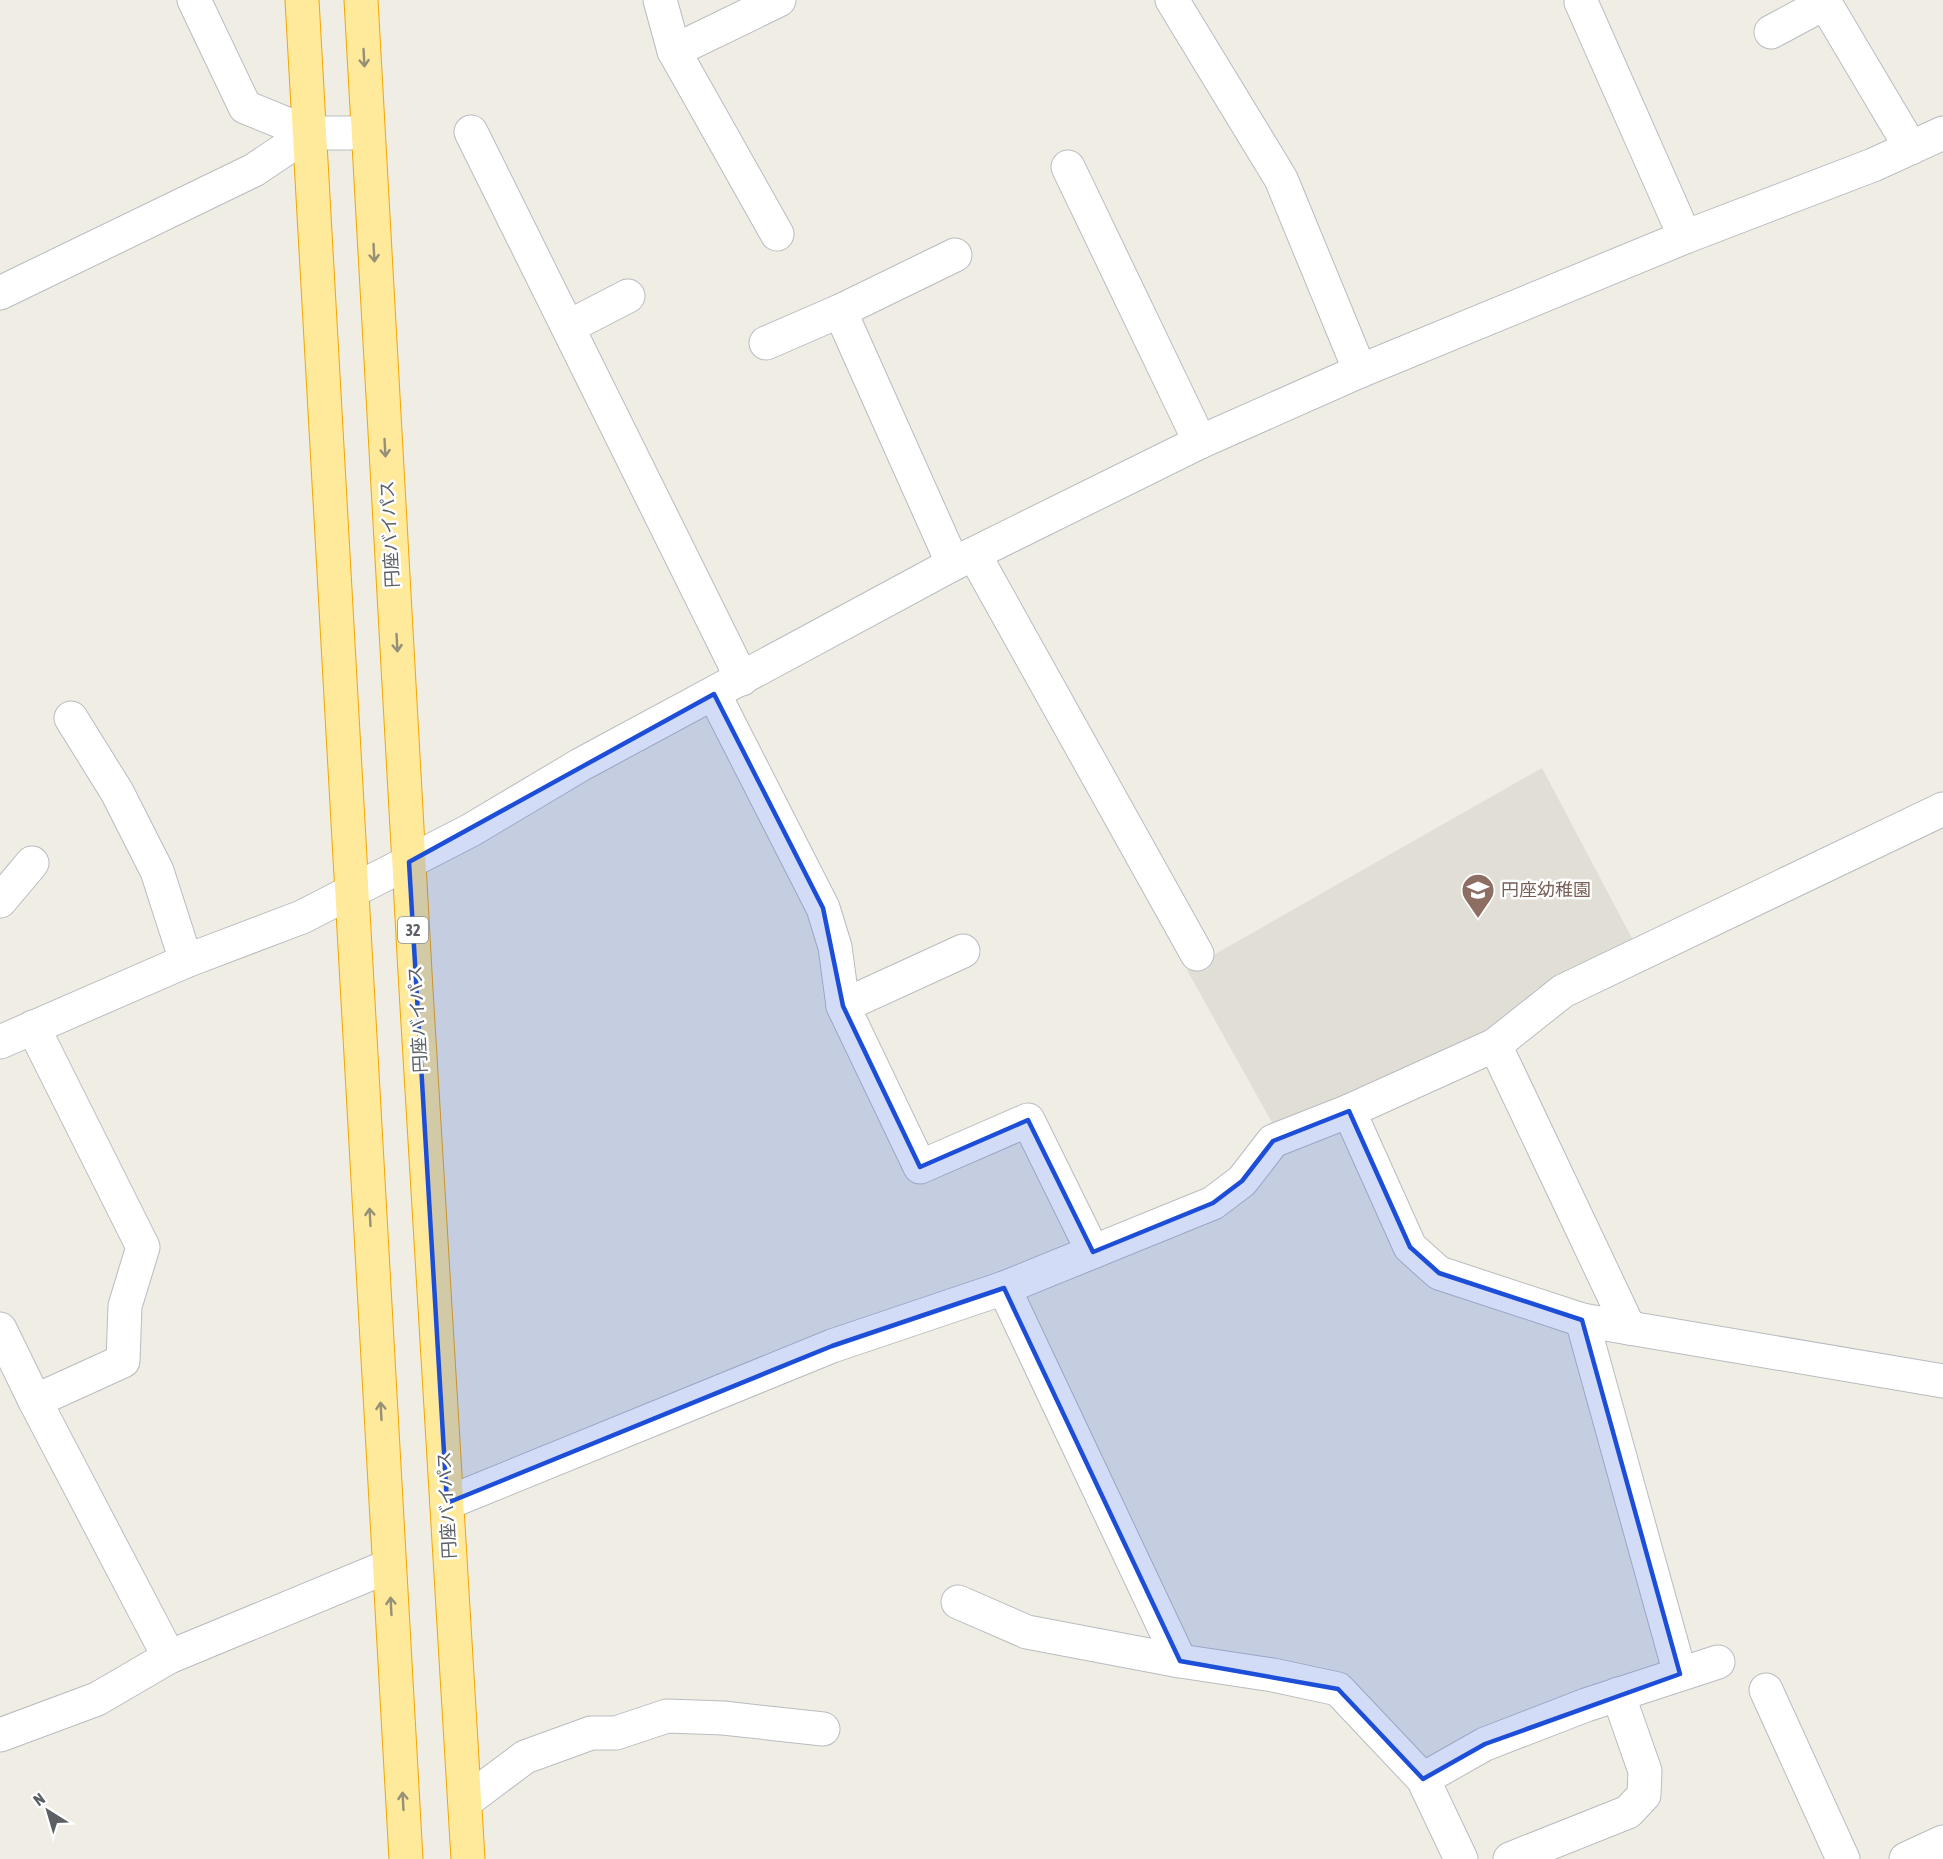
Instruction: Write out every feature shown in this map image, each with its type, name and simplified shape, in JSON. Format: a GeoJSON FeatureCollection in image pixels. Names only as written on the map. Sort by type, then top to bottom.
{"type":"FeatureCollection","features":[{"type":"Feature","properties":{"kind":"highway"},"geometry":{"type":"LineString","coordinates":[[302,0],[406,1859]]}},
{"type":"Feature","properties":{"kind":"highway","name":"円座バイパス"},"geometry":{"type":"LineString","coordinates":[[361,0],[468,1859]]}},
{"type":"Feature","properties":{"kind":"street"},"geometry":{"type":"LineString","coordinates":[[194,0],[244,107],[309,133],[367,133]]}},
{"type":"Feature","properties":{"kind":"street"},"geometry":{"type":"LineString","coordinates":[[660,0],[674,51],[777,234]]}},
{"type":"Feature","properties":{"kind":"street"},"geometry":{"type":"LineString","coordinates":[[674,51],[779,0]]}},
{"type":"Feature","properties":{"kind":"street"},"geometry":{"type":"LineString","coordinates":[[1172,0],[1281,179],[1360,371]]}},
{"type":"Feature","properties":{"kind":"street"},"geometry":{"type":"LineString","coordinates":[[1581,2],[1685,237]]}},
{"type":"Feature","properties":{"kind":"street"},"geometry":{"type":"LineString","coordinates":[[1771,32],[1825,3],[1911,148]]}},
{"type":"Feature","properties":{"kind":"street"},"geometry":{"type":"LineString","coordinates":[[471,132],[742,679]]}},
{"type":"Feature","properties":{"kind":"street"},"geometry":{"type":"LineString","coordinates":[[0,293],[254,170],[309,133]]}},
{"type":"Feature","properties":{"kind":"street"},"geometry":{"type":"LineString","coordinates":[[0,1042],[186,961],[302,916],[471,830],[580,765],[964,559],[1200,442],[1360,371],[1685,237],[1862,170],[1943,133]]}},
{"type":"Feature","properties":{"kind":"street"},"geometry":{"type":"LineString","coordinates":[[1068,167],[1200,442]]}},
{"type":"Feature","properties":{"kind":"street"},"geometry":{"type":"LineString","coordinates":[[766,343],[840,311],[955,255]]}},
{"type":"Feature","properties":{"kind":"street"},"geometry":{"type":"LineString","coordinates":[[568,327],[628,296]]}},
{"type":"Feature","properties":{"kind":"street"},"geometry":{"type":"LineString","coordinates":[[840,311],[964,559],[1197,954]]}},
{"type":"Feature","properties":{"kind":"street"},"geometry":{"type":"LineString","coordinates":[[714,694],[823,908],[835,947],[843,1006],[920,1167],[1028,1120],[1093,1252]]}},
{"type":"Feature","properties":{"kind":"street"},"geometry":{"type":"LineString","coordinates":[[71,718],[117,792],[157,871],[186,961]]}},
{"type":"Feature","properties":{"kind":"street"},"geometry":{"type":"LineString","coordinates":[[447,1503],[832,1346],[1004,1288],[1213,1203],[1242,1181],[1273,1141],[1495,1045],[1563,991],[1943,809]]}},
{"type":"Feature","properties":{"kind":"street"},"geometry":{"type":"LineString","coordinates":[[0,900],[32,862]]}},
{"type":"Feature","properties":{"kind":"street"},"geometry":{"type":"LineString","coordinates":[[843,1006],[963,951]]}},
{"type":"Feature","properties":{"kind":"street"},"geometry":{"type":"LineString","coordinates":[[33,1026],[143,1247],[125,1306],[123,1361],[35,1401]]}},
{"type":"Feature","properties":{"kind":"street"},"geometry":{"type":"LineString","coordinates":[[1495,1045],[1629,1328]]}},
{"type":"Feature","properties":{"kind":"street"},"geometry":{"type":"LineString","coordinates":[[1349,1110],[1410,1247],[1439,1273],[1582,1320],[1943,1381]]}},
{"type":"Feature","properties":{"kind":"street"},"geometry":{"type":"LineString","coordinates":[[1004,1288],[1180,1661]]}},
{"type":"Feature","properties":{"kind":"street"},"geometry":{"type":"LineString","coordinates":[[1582,1320],[1680,1674]]}},
{"type":"Feature","properties":{"kind":"street"},"geometry":{"type":"LineString","coordinates":[[0,1329],[35,1401],[169,1657]]}},
{"type":"Feature","properties":{"kind":"street"},"geometry":{"type":"LineString","coordinates":[[0,1736],[97,1699],[169,1657],[389,1566]]}},
{"type":"Feature","properties":{"kind":"street"},"geometry":{"type":"LineString","coordinates":[[958,1602],[1027,1632],[1180,1661],[1273,1675],[1338,1689],[1423,1779],[1461,1859]]}},
{"type":"Feature","properties":{"kind":"street"},"geometry":{"type":"LineString","coordinates":[[1423,1779],[1485,1744],[1586,1705],[1718,1662]]}},
{"type":"Feature","properties":{"kind":"street"},"geometry":{"type":"LineString","coordinates":[[1766,1690],[1843,1859]]}},
{"type":"Feature","properties":{"kind":"street"},"geometry":{"type":"LineString","coordinates":[[1510,1859],[1628,1812],[1644,1795],[1645,1771],[1618,1694]]}},
{"type":"Feature","properties":{"kind":"street"},"geometry":{"type":"LineString","coordinates":[[465,1802],[525,1758],[591,1733],[616,1733],[668,1716],[723,1718],[824,1729]]}},
{"type":"Feature","properties":{"kind":"street"},"geometry":{"type":"LineString","coordinates":[[1906,1859],[1943,1842]]}},
{"type":"Feature","properties":{"kind":"highlighted area"},"geometry":{"type":"Polygon","coordinates":[[[714,694],[823,908],[843,1006],[920,1167],[1028,1120],[1093,1252],[1213,1203],[1242,1181],[1273,1141],[1349,1111],[1410,1247],[1439,1273],[1582,1320],[1680,1674],[1485,1744],[1423,1779],[1338,1689],[1180,1661],[1004,1288],[832,1346],[447,1503],[409,862],[714,694]]]}},
{"type":"Feature","properties":{"kind":"shaded area"},"geometry":{"type":"Polygon","coordinates":[[[1542,768],[1635,944],[1536,989],[1488,1038],[1274,1126],[1187,970],[1542,768]]]}},
{"type":"Feature","properties":{"kind":"place","name":"円座幼稚園"},"geometry":{"type":"Point","coordinates":[1478,919]}}]}
